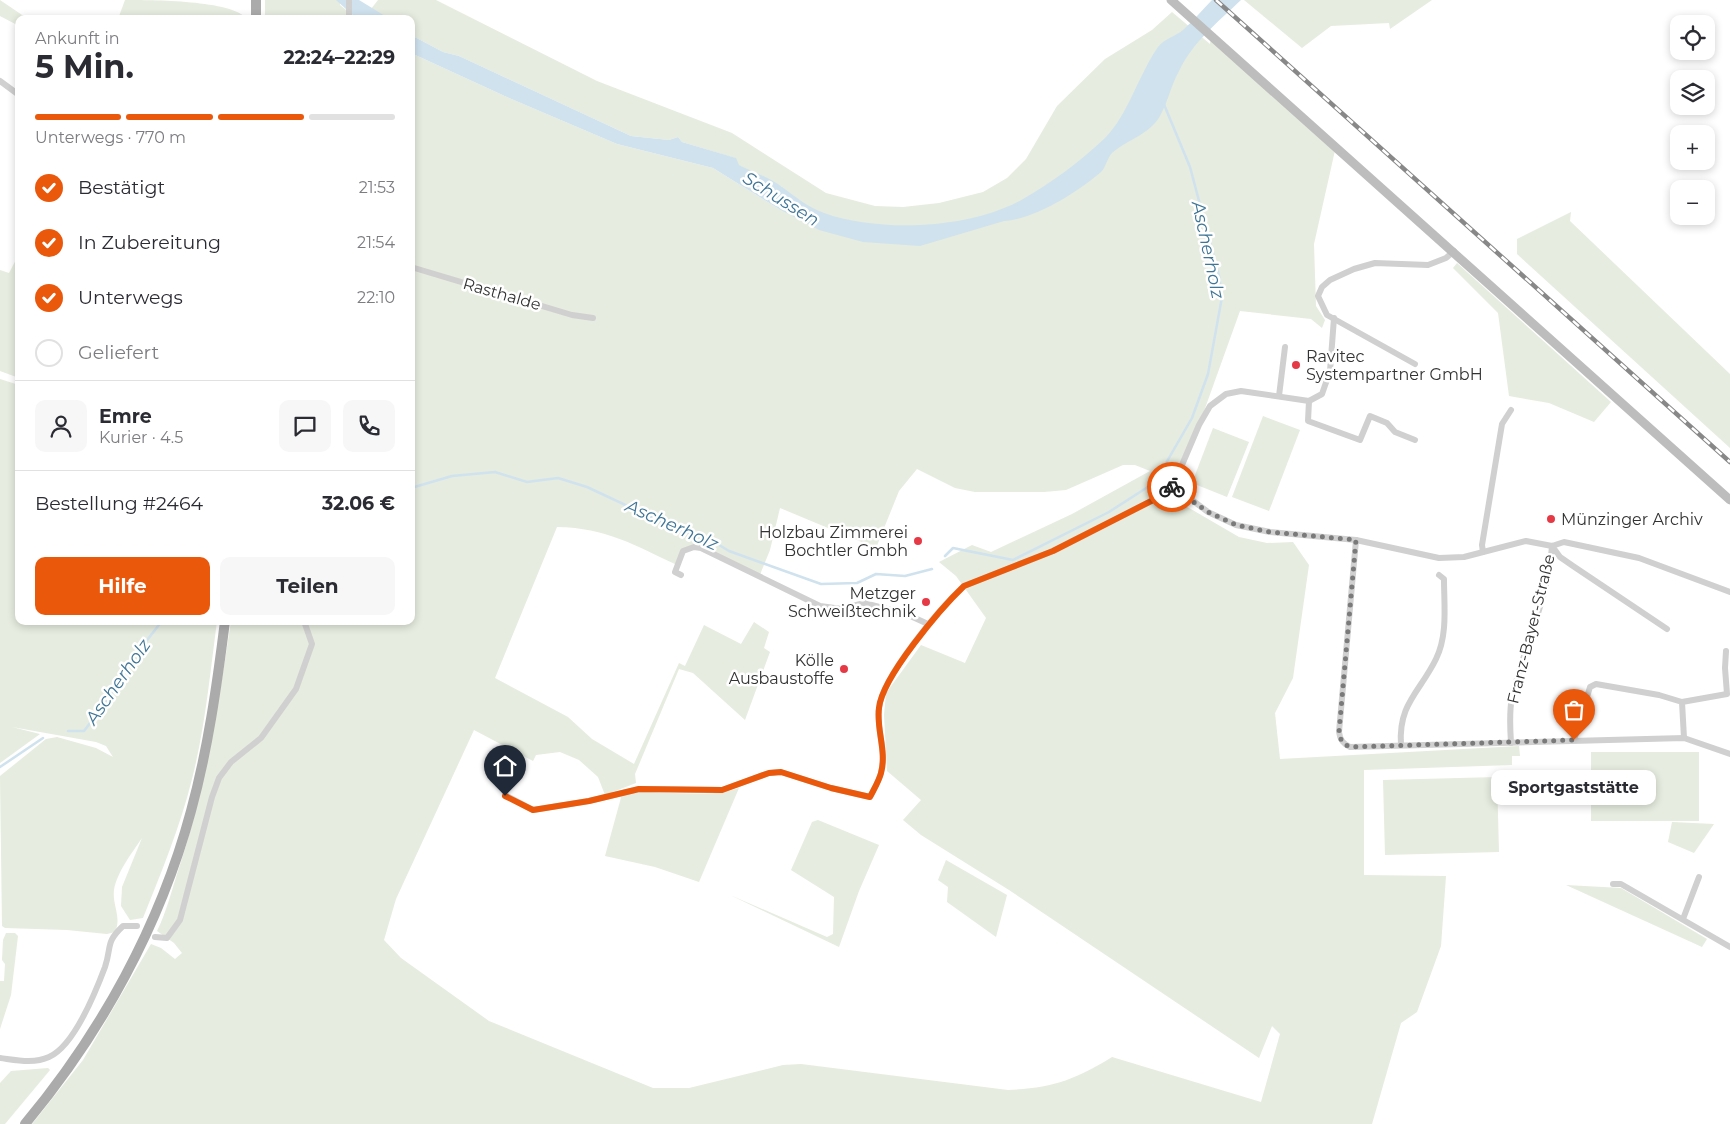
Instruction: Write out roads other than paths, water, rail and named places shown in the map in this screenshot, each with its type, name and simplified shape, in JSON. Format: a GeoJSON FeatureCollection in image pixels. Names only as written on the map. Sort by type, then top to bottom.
{"type":"FeatureCollection","features":[{"type":"Feature","properties":{"kind":"main road"},"geometry":{"type":"LineString","coordinates":[[256,0],[256,15]]}},
{"type":"Feature","properties":{"kind":"main road"},"geometry":{"type":"LineString","coordinates":[[25,1124],[72,1063],[101,1018],[139,949],[162,895],[184,834],[200,774],[215,700],[224,625]]}},
{"type":"Feature","properties":{"kind":"street"},"geometry":{"type":"LineString","coordinates":[[349,0],[349,15]]}},
{"type":"Feature","properties":{"kind":"street"},"geometry":{"type":"LineString","coordinates":[[1171,0],[1454,251],[1730,500]]}},
{"type":"Feature","properties":{"kind":"street"},"geometry":{"type":"LineString","coordinates":[[0,81],[15,92]]}},
{"type":"Feature","properties":{"kind":"street"},"geometry":{"type":"LineString","coordinates":[[1415,364],[1327,315],[1318,296],[1322,287],[1330,280],[1354,269],[1375,263],[1428,264],[1446,258],[1454,251]]}},
{"type":"Feature","properties":{"kind":"street","name":"Rasthalde"},"geometry":{"type":"LineString","coordinates":[[415,269],[572,315],[593,318]]}},
{"type":"Feature","properties":{"kind":"street"},"geometry":{"type":"LineString","coordinates":[[505,796],[533,810],[589,801],[639,789],[722,790],[769,773],[781,772],[831,788],[870,797],[881,774],[883,760],[879,707],[889,679],[928,624],[964,586],[1053,551],[1165,494],[1173,486],[1199,425],[1210,406],[1226,394],[1241,391],[1309,401],[1322,394],[1330,371],[1334,318]]}},
{"type":"Feature","properties":{"kind":"street"},"geometry":{"type":"LineString","coordinates":[[1279,396],[1285,348]]}},
{"type":"Feature","properties":{"kind":"street"},"geometry":{"type":"LineString","coordinates":[[1309,401],[1308,421],[1360,440],[1370,416],[1387,424],[1395,432],[1415,440]]}},
{"type":"Feature","properties":{"kind":"street"},"geometry":{"type":"LineString","coordinates":[[1483,552],[1482,545],[1502,424],[1511,410]]}},
{"type":"Feature","properties":{"kind":"street"},"geometry":{"type":"LineString","coordinates":[[1173,486],[1208,512],[1236,525],[1270,532],[1356,540],[1439,558],[1464,557],[1526,540],[1552,546],[1564,542],[1639,558],[1730,592]]}},
{"type":"Feature","properties":{"kind":"street"},"geometry":{"type":"LineString","coordinates":[[1356,540],[1339,732],[1342,742],[1350,747],[1684,738],[1730,754]]}},
{"type":"Feature","properties":{"kind":"street"},"geometry":{"type":"LineString","coordinates":[[1552,546],[1567,562],[1667,629]]}},
{"type":"Feature","properties":{"kind":"street","name":"Franz-Bayer-Straße"},"geometry":{"type":"LineString","coordinates":[[1511,743],[1512,698],[1552,560],[1552,546]]}},
{"type":"Feature","properties":{"kind":"street"},"geometry":{"type":"LineString","coordinates":[[681,575],[675,572],[683,551],[694,547],[700,548],[820,606],[842,609],[864,603],[906,614],[928,624]]}},
{"type":"Feature","properties":{"kind":"street"},"geometry":{"type":"LineString","coordinates":[[1401,746],[1401,720],[1411,699],[1437,658],[1442,642],[1444,579],[1439,575]]}},
{"type":"Feature","properties":{"kind":"street"},"geometry":{"type":"LineString","coordinates":[[155,937],[168,938],[180,920],[212,797],[219,778],[232,762],[261,738],[296,689],[312,644],[305,625]]}},
{"type":"Feature","properties":{"kind":"street"},"geometry":{"type":"LineString","coordinates":[[1574,740],[1590,687],[1596,684],[1659,695],[1682,702],[1727,694],[1726,651]]}},
{"type":"Feature","properties":{"kind":"street"},"geometry":{"type":"LineString","coordinates":[[1682,702],[1684,738]]}},
{"type":"Feature","properties":{"kind":"street"},"geometry":{"type":"LineString","coordinates":[[1683,919],[1699,877]]}},
{"type":"Feature","properties":{"kind":"street"},"geometry":{"type":"LineString","coordinates":[[1613,884],[1621,884],[1730,947]]}},
{"type":"Feature","properties":{"kind":"street"},"geometry":{"type":"LineString","coordinates":[[0,1058],[32,1061],[43,1059],[56,1052],[71,1036],[93,997],[106,964],[111,938],[123,926],[137,926]]}},
{"type":"Feature","properties":{"kind":"water"},"geometry":{"type":"Polygon","coordinates":[[[336,0],[359,0],[383,15],[353,15],[336,0]]]}},
{"type":"Feature","properties":{"kind":"water","name":"Schussen"},"geometry":{"type":"Polygon","coordinates":[[[1212,0],[1241,0],[1191,51],[1176,76],[1160,116],[1150,128],[1112,153],[1101,172],[1068,196],[1042,210],[920,246],[863,242],[819,230],[779,209],[713,168],[617,144],[509,98],[415,55],[415,37],[443,52],[459,56],[631,136],[669,140],[678,137],[682,142],[736,158],[739,165],[772,181],[818,211],[847,219],[872,223],[925,225],[978,217],[1002,209],[1034,193],[1055,179],[1096,147],[1113,129],[1158,47],[1183,30],[1212,0]]]}},
{"type":"Feature","properties":{"kind":"waterway","name":"Ascherholz"},"geometry":{"type":"LineString","coordinates":[[1162,470],[1192,418],[1208,374],[1222,297],[1219,276],[1190,167],[1163,102]]}},
{"type":"Feature","properties":{"kind":"waterway","name":"Ascherholz"},"geometry":{"type":"LineString","coordinates":[[415,487],[452,476],[495,472],[527,482],[558,478],[587,487],[681,531],[706,537],[729,551],[821,584],[857,583],[876,574],[905,576],[932,569]]}},
{"type":"Feature","properties":{"kind":"waterway","name":"Ascherholz"},"geometry":{"type":"LineString","coordinates":[[945,556],[953,548],[1013,560],[1109,512],[1154,483]]}},
{"type":"Feature","properties":{"kind":"waterway","name":"Ascherholz"},"geometry":{"type":"LineString","coordinates":[[68,731],[84,731],[110,697],[130,662],[159,625]]}},
{"type":"Feature","properties":{"kind":"waterway","name":"Ascherholz"},"geometry":{"type":"LineString","coordinates":[[0,767],[43,738]]}},
{"type":"Feature","properties":{"kind":"railway"},"geometry":{"type":"LineString","coordinates":[[1216,0],[1730,462]]}},
{"type":"Feature","properties":{"kind":"place","name":"Ravitec Systempartner GmbH"},"geometry":{"type":"Point","coordinates":[1296,365]}},
{"type":"Feature","properties":{"kind":"place","name":"Münzinger Archiv"},"geometry":{"type":"Point","coordinates":[1551,519]}},
{"type":"Feature","properties":{"kind":"place","name":"Holzbau Zimmerei Bochtler Gmbh"},"geometry":{"type":"Point","coordinates":[918,541]}},
{"type":"Feature","properties":{"kind":"place","name":"Metzger Schweißtechnik"},"geometry":{"type":"Point","coordinates":[926,602]}},
{"type":"Feature","properties":{"kind":"place","name":"Kölle Ausbaustoffe"},"geometry":{"type":"Point","coordinates":[844,669]}},
{"type":"Feature","properties":{"kind":"place","name":"Sportgaststätte"},"geometry":{"type":"Point","coordinates":[1574,740]}}]}
